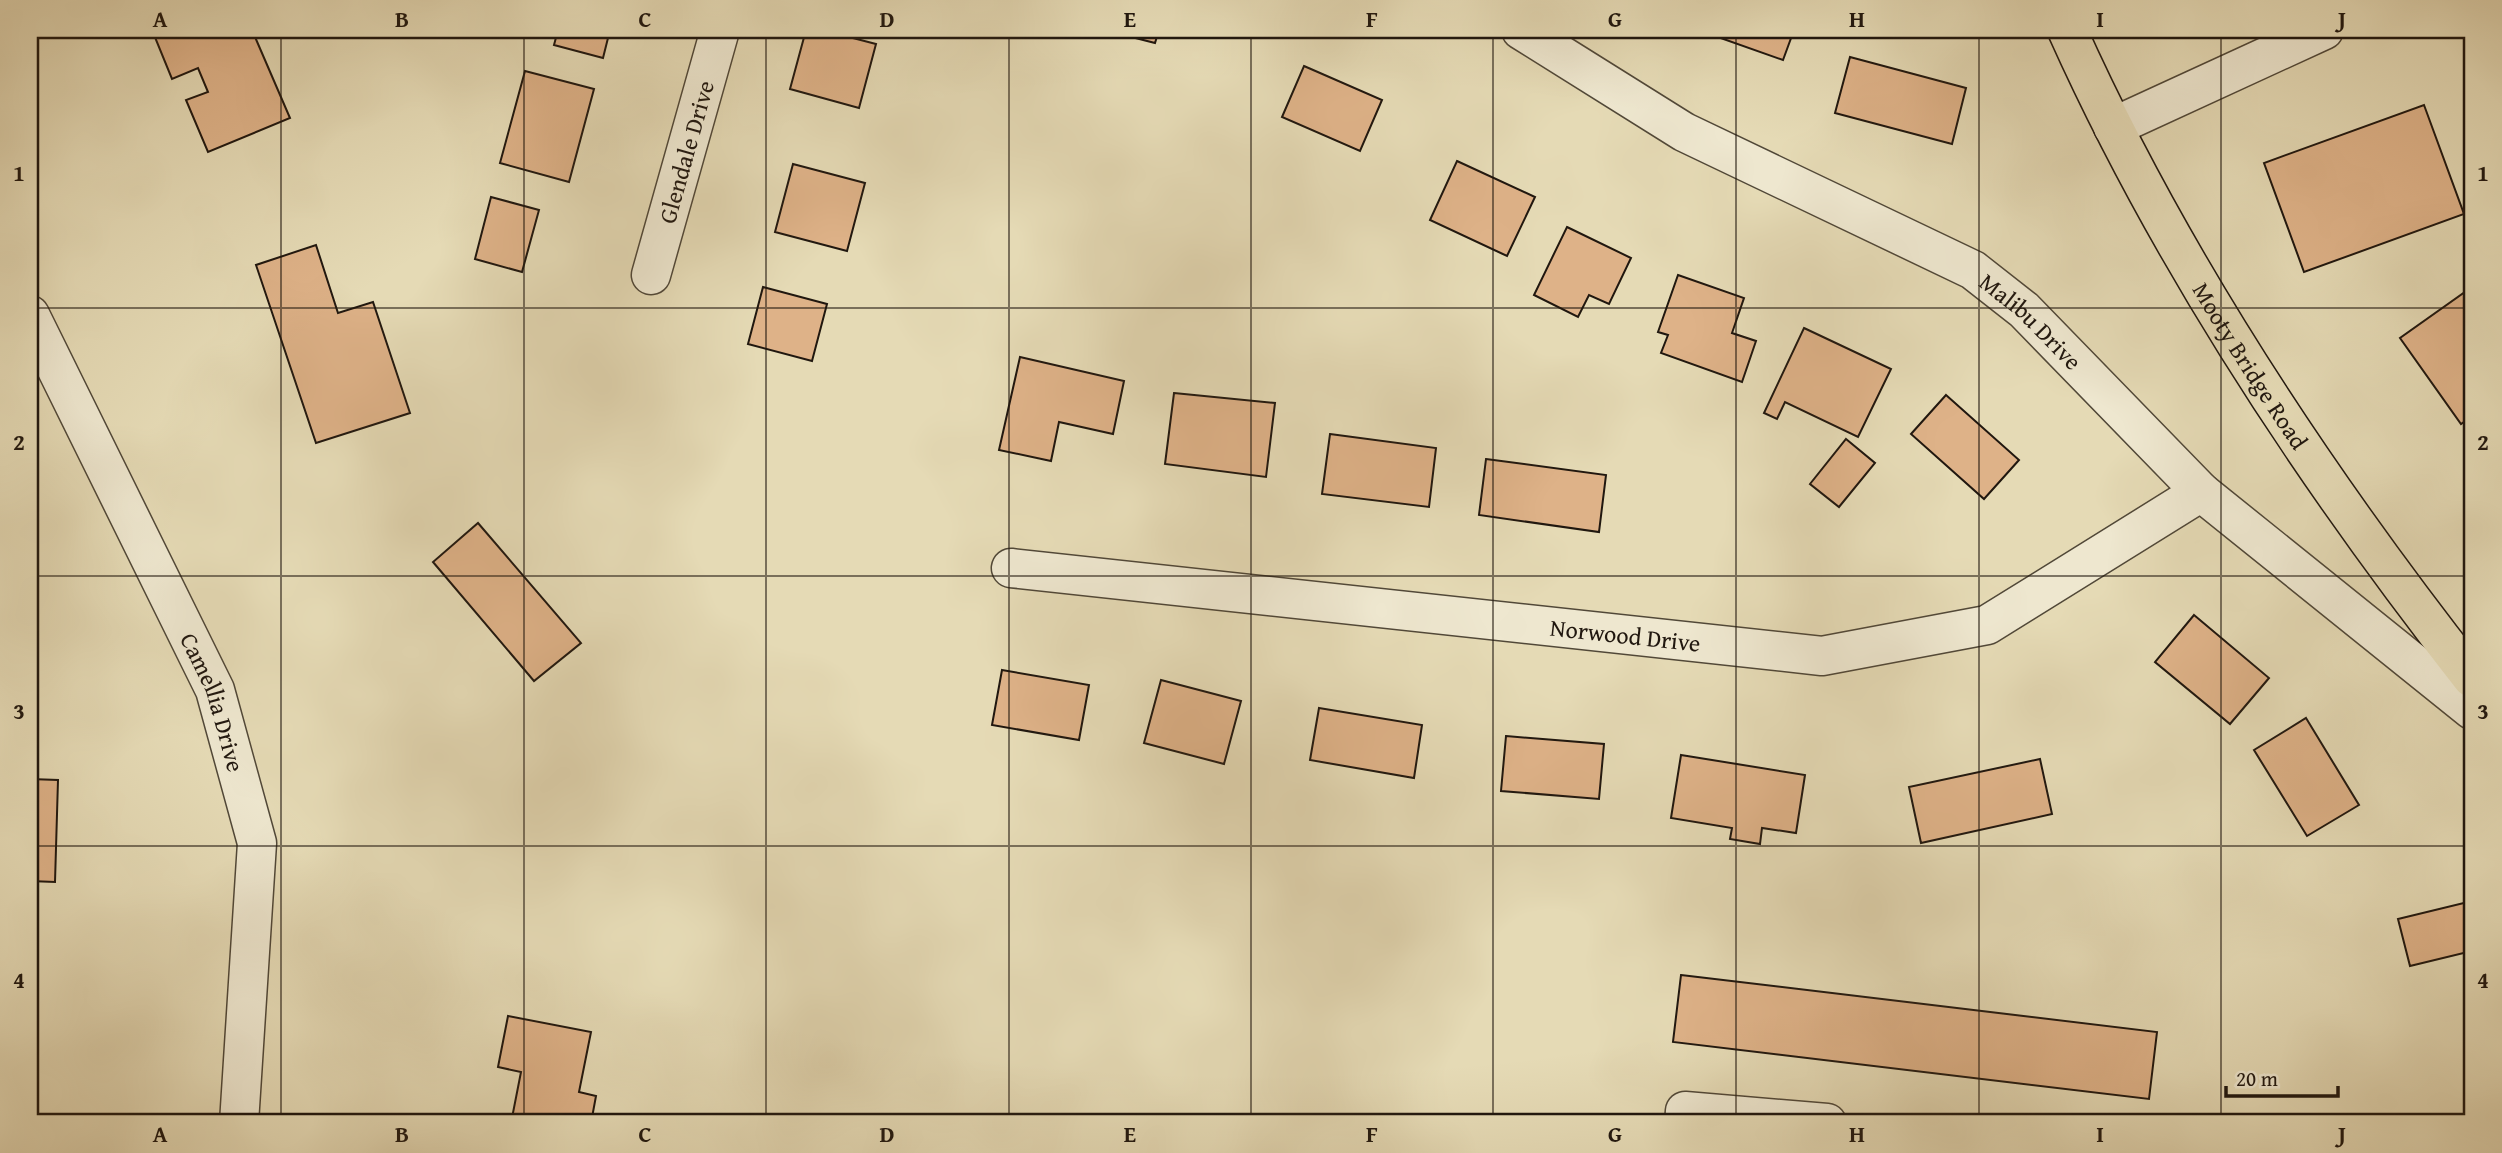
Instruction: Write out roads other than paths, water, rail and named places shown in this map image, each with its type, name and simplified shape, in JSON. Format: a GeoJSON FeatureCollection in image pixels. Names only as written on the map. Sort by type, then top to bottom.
{"type":"FeatureCollection","features":[{"type":"Feature","properties":{"kind":"main road","name":"Mooty Bridge Road"},"geometry":{"type":"LineString","coordinates":[[2067,30],[2155,207],[2270,394],[2379,554],[2472,678]]}},
{"type":"Feature","properties":{"kind":"street","name":"Glendale Drive"},"geometry":{"type":"LineString","coordinates":[[651,275],[720,30]]}},
{"type":"Feature","properties":{"kind":"street","name":"Malibu Drive"},"geometry":{"type":"LineString","coordinates":[[1521,30],[1684,132],[1973,270],[2024,310],[2201,492],[2472,710]]}},
{"type":"Feature","properties":{"kind":"street"},"geometry":{"type":"LineString","coordinates":[[2113,127],[2324,30]]}},
{"type":"Feature","properties":{"kind":"street","name":"Camellia Drive"},"geometry":{"type":"LineString","coordinates":[[30,315],[215,690],[257,843],[239,1123]]}},
{"type":"Feature","properties":{"kind":"street","name":"Norwood Drive"},"geometry":{"type":"LineString","coordinates":[[1011,568],[1822,656],[1987,625],[2201,492]]}},
{"type":"Feature","properties":{"kind":"street"},"geometry":{"type":"LineString","coordinates":[[1684,1123],[1685,1111],[1827,1123]]}}]}
